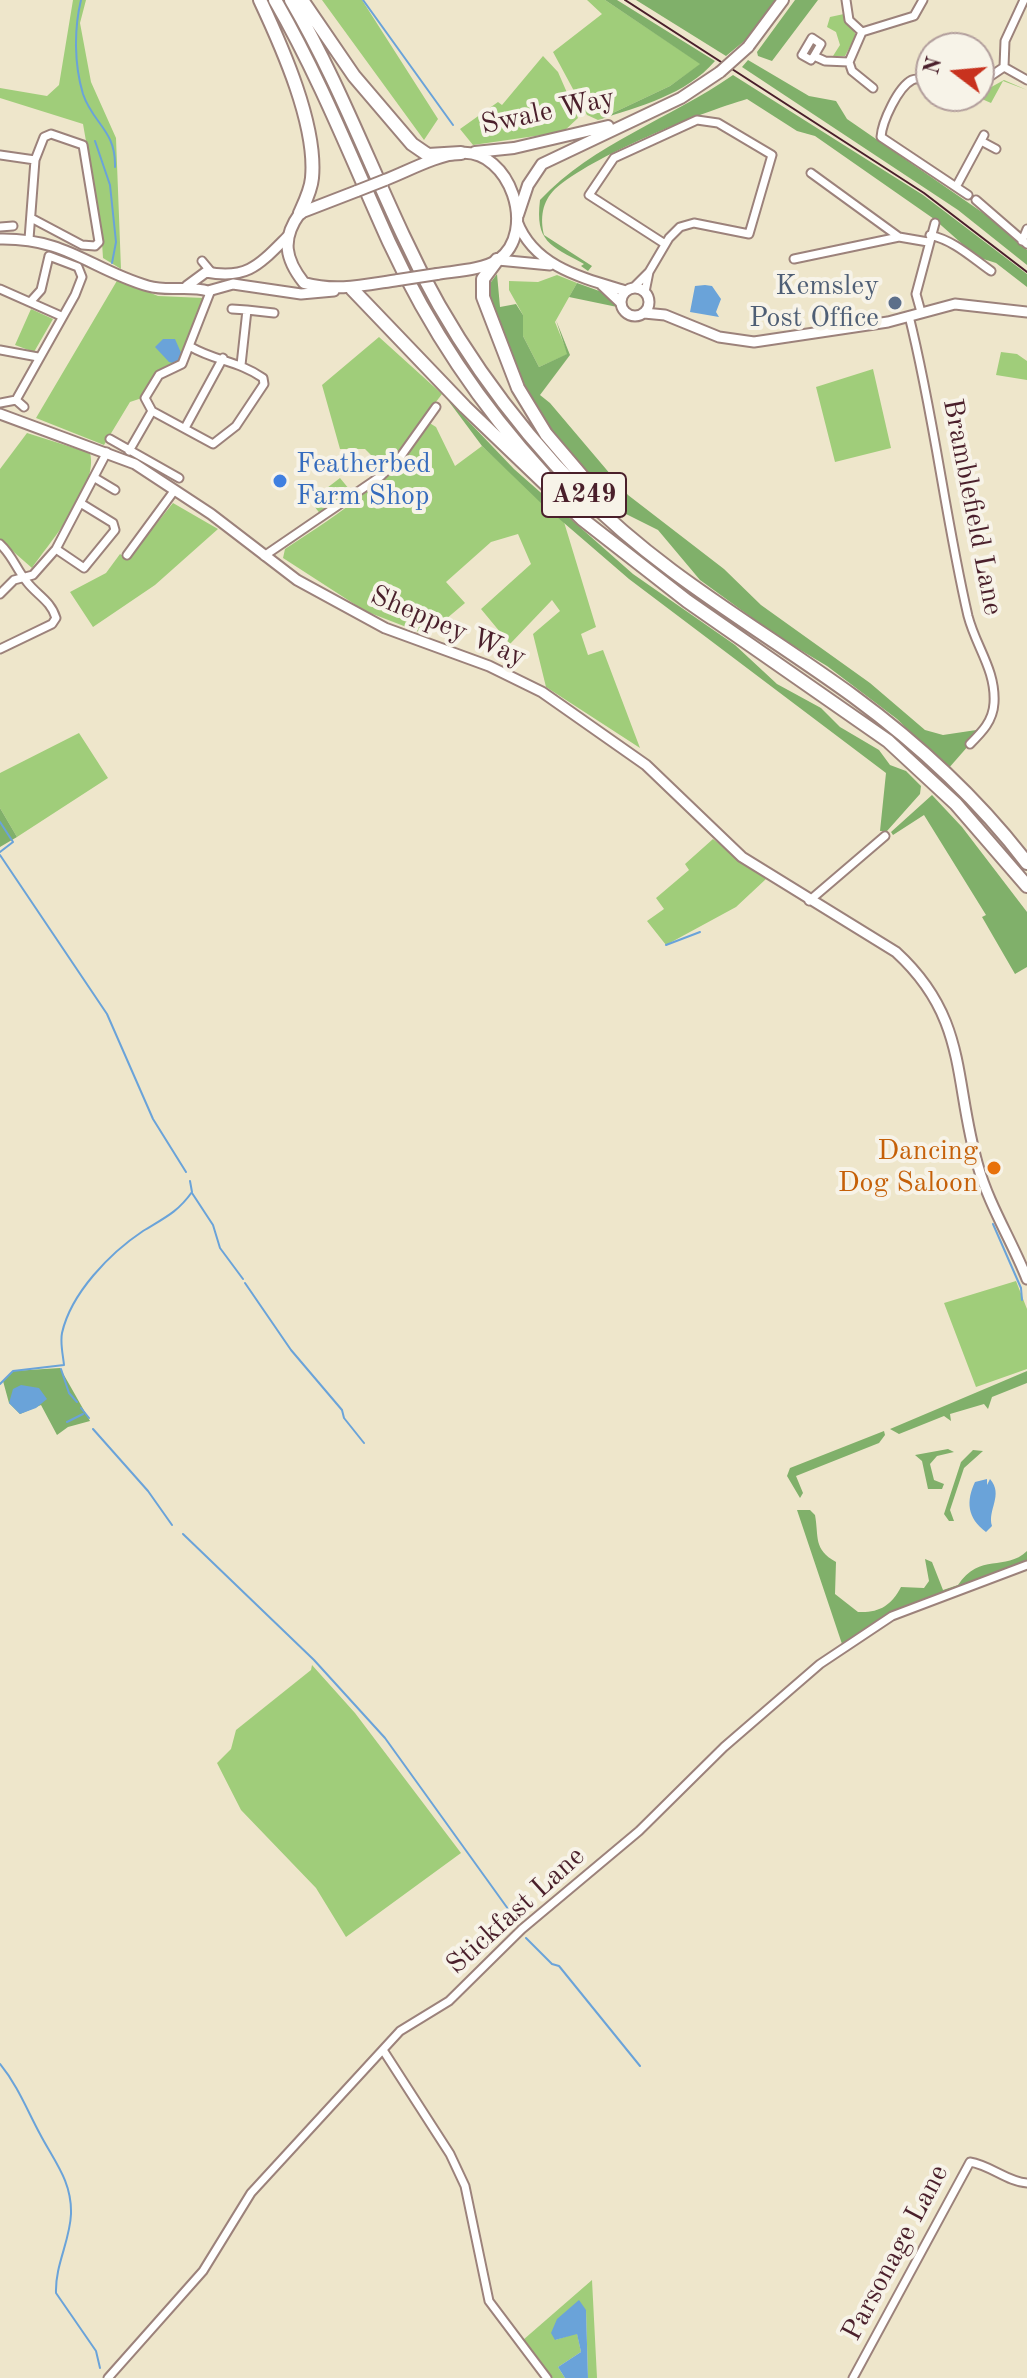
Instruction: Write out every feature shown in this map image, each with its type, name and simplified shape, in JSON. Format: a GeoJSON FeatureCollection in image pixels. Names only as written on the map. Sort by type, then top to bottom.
{"type":"FeatureCollection","features":[{"type":"Feature","properties":{"kind":"highway"},"geometry":{"type":"LineString","coordinates":[[260,0],[283,54],[311,150],[313,178],[300,213]]}},
{"type":"Feature","properties":{"kind":"highway","name":"A249"},"geometry":{"type":"LineString","coordinates":[[275,0],[308,58],[403,269],[452,354],[497,417],[548,478],[658,579]]}},
{"type":"Feature","properties":{"kind":"highway","name":"A249"},"geometry":{"type":"LineString","coordinates":[[291,0],[331,73],[403,236],[460,341],[514,416],[552,461],[603,513],[665,566],[896,728],[967,795],[1027,863]]}},
{"type":"Feature","properties":{"kind":"highway"},"geometry":{"type":"LineString","coordinates":[[302,0],[354,76],[412,144],[428,155],[461,153]]}},
{"type":"Feature","properties":{"kind":"highway","name":"A249"},"geometry":{"type":"LineString","coordinates":[[497,260],[483,279],[483,297],[524,399],[566,460],[619,518],[653,549],[665,566]]}},
{"type":"Feature","properties":{"kind":"highway","name":"A249"},"geometry":{"type":"LineString","coordinates":[[352,289],[547,487],[598,533],[658,579],[888,741],[956,804],[1027,886]]}},
{"type":"Feature","properties":{"kind":"main road","name":"Swale Way"},"geometry":{"type":"LineString","coordinates":[[497,260],[514,235],[516,218],[528,185],[542,164],[681,98],[720,72],[748,47],[783,0]]}},
{"type":"Feature","properties":{"kind":"main road","name":"Swale Way"},"geometry":{"type":"LineString","coordinates":[[300,213],[461,153],[529,145],[589,132],[645,115]]}},
{"type":"Feature","properties":{"kind":"main road"},"geometry":{"type":"LineString","coordinates":[[461,153],[480,156],[505,176],[514,196],[516,218]]}},
{"type":"Feature","properties":{"kind":"main road"},"geometry":{"type":"LineString","coordinates":[[300,213],[287,237],[288,261],[304,283],[352,289],[497,260]]}},
{"type":"Feature","properties":{"kind":"street"},"geometry":{"type":"LineString","coordinates":[[846,0],[849,20],[862,32]]}},
{"type":"Feature","properties":{"kind":"street"},"geometry":{"type":"LineString","coordinates":[[873,88],[852,71],[849,62],[862,32],[914,16],[923,0]]}},
{"type":"Feature","properties":{"kind":"street"},"geometry":{"type":"LineString","coordinates":[[1004,67],[1005,41],[1024,0]]}},
{"type":"Feature","properties":{"kind":"street"},"geometry":{"type":"LineString","coordinates":[[814,56],[825,61],[849,62]]}},
{"type":"Feature","properties":{"kind":"street"},"geometry":{"type":"LineString","coordinates":[[1004,67],[1027,80]]}},
{"type":"Feature","properties":{"kind":"street"},"geometry":{"type":"LineString","coordinates":[[995,73],[1004,67]]}},
{"type":"Feature","properties":{"kind":"street"},"geometry":{"type":"LineString","coordinates":[[915,80],[896,101],[882,130],[882,138],[968,195]]}},
{"type":"Feature","properties":{"kind":"street"},"geometry":{"type":"LineString","coordinates":[[621,303],[630,289],[649,272],[674,231],[689,223],[749,234],[772,155],[707,120],[687,124],[614,158],[589,195],[665,244]]}},
{"type":"Feature","properties":{"kind":"street"},"geometry":{"type":"LineString","coordinates":[[51,134],[83,145],[99,242],[95,246],[82,245],[33,219],[30,213],[35,160],[44,137],[51,134]]}},
{"type":"Feature","properties":{"kind":"street"},"geometry":{"type":"LineString","coordinates":[[956,187],[982,138],[996,149]]}},
{"type":"Feature","properties":{"kind":"street"},"geometry":{"type":"LineString","coordinates":[[0,155],[14,160],[35,160]]}},
{"type":"Feature","properties":{"kind":"street"},"geometry":{"type":"LineString","coordinates":[[813,174],[899,237]]}},
{"type":"Feature","properties":{"kind":"street"},"geometry":{"type":"LineString","coordinates":[[976,200],[1025,242]]}},
{"type":"Feature","properties":{"kind":"street"},"geometry":{"type":"LineString","coordinates":[[516,218],[534,253],[602,285],[647,295],[665,315]]}},
{"type":"Feature","properties":{"kind":"street"},"geometry":{"type":"LineString","coordinates":[[29,239],[33,219]]}},
{"type":"Feature","properties":{"kind":"street"},"geometry":{"type":"LineString","coordinates":[[921,312],[916,294],[935,223]]}},
{"type":"Feature","properties":{"kind":"street"},"geometry":{"type":"LineString","coordinates":[[0,227],[13,226]]}},
{"type":"Feature","properties":{"kind":"street"},"geometry":{"type":"LineString","coordinates":[[1025,242],[1027,229]]}},
{"type":"Feature","properties":{"kind":"street"},"geometry":{"type":"LineString","coordinates":[[209,283],[253,270],[287,237]]}},
{"type":"Feature","properties":{"kind":"street"},"geometry":{"type":"LineString","coordinates":[[794,260],[899,237],[953,241],[980,268],[991,271]]}},
{"type":"Feature","properties":{"kind":"street"},"geometry":{"type":"LineString","coordinates":[[0,239],[29,239],[64,247],[143,284],[174,290],[209,283],[301,294],[352,289]]}},
{"type":"Feature","properties":{"kind":"street"},"geometry":{"type":"LineString","coordinates":[[0,403],[16,400],[34,372],[38,357],[80,282],[82,274],[78,267],[49,256],[41,290],[32,300]]}},
{"type":"Feature","properties":{"kind":"street"},"geometry":{"type":"LineString","coordinates":[[497,260],[504,258],[557,266]]}},
{"type":"Feature","properties":{"kind":"street"},"geometry":{"type":"LineString","coordinates":[[191,347],[207,356],[241,365],[263,378],[264,384],[236,426],[213,444],[186,426],[152,411],[145,398],[159,375],[177,369],[191,347],[209,283],[202,261],[201,276]]}},
{"type":"Feature","properties":{"kind":"street"},"geometry":{"type":"LineString","coordinates":[[644,313],[649,272]]}},
{"type":"Feature","properties":{"kind":"street"},"geometry":{"type":"LineString","coordinates":[[201,276],[209,283]]}},
{"type":"Feature","properties":{"kind":"street"},"geometry":{"type":"LineString","coordinates":[[187,286],[201,276]]}},
{"type":"Feature","properties":{"kind":"street"},"geometry":{"type":"LineString","coordinates":[[602,285],[621,303],[627,314],[665,315],[719,337],[754,342],[805,336],[964,303],[1027,312]]}},
{"type":"Feature","properties":{"kind":"street"},"geometry":{"type":"LineString","coordinates":[[0,289],[32,300],[39,309],[61,316]]}},
{"type":"Feature","properties":{"kind":"street"},"geometry":{"type":"LineString","coordinates":[[232,309],[274,313]]}},
{"type":"Feature","properties":{"kind":"street"},"geometry":{"type":"LineString","coordinates":[[241,365],[247,310]]}},
{"type":"Feature","properties":{"kind":"street","name":"Bramblefield Lane"},"geometry":{"type":"LineString","coordinates":[[909,316],[938,445],[969,618],[992,676],[994,705],[990,721],[970,744]]}},
{"type":"Feature","properties":{"kind":"street"},"geometry":{"type":"LineString","coordinates":[[0,350],[38,357]]}},
{"type":"Feature","properties":{"kind":"street"},"geometry":{"type":"LineString","coordinates":[[186,426],[223,358]]}},
{"type":"Feature","properties":{"kind":"street"},"geometry":{"type":"LineString","coordinates":[[16,400],[24,407]]}},
{"type":"Feature","properties":{"kind":"street"},"geometry":{"type":"LineString","coordinates":[[264,556],[381,476],[401,456],[436,407]]}},
{"type":"Feature","properties":{"kind":"street"},"geometry":{"type":"LineString","coordinates":[[0,414],[123,460],[152,411]]}},
{"type":"Feature","properties":{"kind":"street"},"geometry":{"type":"LineString","coordinates":[[110,439],[179,478]]}},
{"type":"Feature","properties":{"kind":"street"},"geometry":{"type":"LineString","coordinates":[[0,594],[14,580],[33,575],[56,549],[107,452]]}},
{"type":"Feature","properties":{"kind":"street","name":"Sheppey Way"},"geometry":{"type":"LineString","coordinates":[[123,460],[174,491],[297,580],[385,628],[489,666],[542,692],[646,765],[742,857],[896,952],[916,972],[936,1003],[957,1050],[965,1116],[979,1170],[1027,1279]]}},
{"type":"Feature","properties":{"kind":"street"},"geometry":{"type":"LineString","coordinates":[[95,478],[115,490]]}},
{"type":"Feature","properties":{"kind":"street"},"geometry":{"type":"LineString","coordinates":[[127,555],[156,522],[174,491]]}},
{"type":"Feature","properties":{"kind":"street"},"geometry":{"type":"LineString","coordinates":[[56,549],[84,568],[115,530],[113,523],[82,504]]}},
{"type":"Feature","properties":{"kind":"street"},"geometry":{"type":"LineString","coordinates":[[0,544],[13,555],[23,577],[46,600],[56,618],[52,624],[0,649]]}},
{"type":"Feature","properties":{"kind":"street"},"geometry":{"type":"LineString","coordinates":[[809,901],[885,836]]}},
{"type":"Feature","properties":{"kind":"street","name":"Stickfast Lane"},"geometry":{"type":"LineString","coordinates":[[108,2378],[203,2271],[251,2193],[400,2031],[460,1991],[522,1929],[639,1831],[724,1747],[820,1664],[892,1616],[1027,1565]]}},
{"type":"Feature","properties":{"kind":"street"},"geometry":{"type":"LineString","coordinates":[[383,2050],[450,2154],[465,2186],[489,2301],[547,2378]]}},
{"type":"Feature","properties":{"kind":"street","name":"Parsonage Lane"},"geometry":{"type":"LineString","coordinates":[[853,2378],[970,2162],[987,2165],[1015,2181],[1027,2183]]}},
{"type":"Feature","properties":{"kind":"green space"},"geometry":{"type":"Polygon","coordinates":[[[73,0],[86,0],[80,23],[91,82],[116,138],[121,269],[103,258],[101,227],[83,124],[0,98],[0,88],[47,96],[59,85],[73,0]]]}},
{"type":"Feature","properties":{"kind":"green space"},"geometry":{"type":"Polygon","coordinates":[[[322,0],[362,0],[438,119],[424,140],[322,0]]]}},
{"type":"Feature","properties":{"kind":"green space"},"geometry":{"type":"Polygon","coordinates":[[[587,0],[605,0],[701,64],[670,86],[598,120],[587,115],[553,52],[602,14],[587,0]]]}},
{"type":"Feature","properties":{"kind":"green space"},"geometry":{"type":"Polygon","coordinates":[[[605,0],[617,0],[715,61],[676,91],[598,120],[670,86],[700,64],[605,0]]]}},
{"type":"Feature","properties":{"kind":"green space"},"geometry":{"type":"Polygon","coordinates":[[[636,0],[777,0],[748,38],[726,56],[636,0]]]}},
{"type":"Feature","properties":{"kind":"green space"},"geometry":{"type":"Polygon","coordinates":[[[795,0],[818,0],[772,61],[758,56],[757,52],[795,0]]]}},
{"type":"Feature","properties":{"kind":"green space"},"geometry":{"type":"Polygon","coordinates":[[[844,14],[856,35],[845,56],[833,56],[840,45],[836,32],[827,27],[830,17],[844,14]]]}},
{"type":"Feature","properties":{"kind":"green space"},"geometry":{"type":"Polygon","coordinates":[[[543,56],[558,72],[578,118],[563,132],[473,145],[460,129],[498,102],[502,105],[543,56]]]}},
{"type":"Feature","properties":{"kind":"green space"},"geometry":{"type":"Polygon","coordinates":[[[748,60],[809,96],[836,101],[847,119],[989,217],[1027,250],[1027,265],[958,210],[742,67],[748,60]]]}},
{"type":"Feature","properties":{"kind":"green space"},"geometry":{"type":"Polygon","coordinates":[[[733,75],[923,195],[1027,274],[1027,287],[996,263],[977,257],[934,219],[815,136],[797,131],[747,99],[702,114],[619,150],[555,189],[543,210],[544,235],[592,266],[588,271],[581,266],[584,264],[547,241],[543,234],[540,225],[540,200],[561,180],[608,147],[733,75]]]}},
{"type":"Feature","properties":{"kind":"green space"},"geometry":{"type":"Polygon","coordinates":[[[1004,80],[1027,90],[1003,81],[995,96],[995,85],[1004,80]]]}},
{"type":"Feature","properties":{"kind":"green space"},"geometry":{"type":"Polygon","coordinates":[[[497,274],[500,307],[516,304],[523,315],[523,336],[539,367],[567,354],[556,320],[570,355],[540,395],[628,495],[724,569],[761,605],[870,683],[925,730],[943,735],[983,729],[948,769],[897,719],[827,666],[777,636],[700,580],[658,530],[624,513],[606,498],[547,425],[514,365],[491,303],[491,282],[497,274]]]}},
{"type":"Feature","properties":{"kind":"green space"},"geometry":{"type":"Polygon","coordinates":[[[557,275],[577,283],[555,322],[568,354],[539,367],[523,336],[523,315],[509,290],[509,281],[538,282],[557,275]]]}},
{"type":"Feature","properties":{"kind":"green space"},"geometry":{"type":"Polygon","coordinates":[[[118,279],[158,296],[204,298],[182,362],[157,373],[142,398],[130,402],[104,445],[36,418],[118,279]]]}},
{"type":"Feature","properties":{"kind":"green space"},"geometry":{"type":"Polygon","coordinates":[[[577,283],[616,297],[622,308],[569,297],[577,283]]]}},
{"type":"Feature","properties":{"kind":"green space"},"geometry":{"type":"Polygon","coordinates":[[[31,309],[53,319],[34,352],[15,345],[31,309]]]}},
{"type":"Feature","properties":{"kind":"green space"},"geometry":{"type":"Polygon","coordinates":[[[379,337],[442,394],[385,469],[365,449],[340,449],[322,385],[379,337]]]}},
{"type":"Feature","properties":{"kind":"green space"},"geometry":{"type":"Polygon","coordinates":[[[1001,352],[1017,354],[1027,361],[1027,380],[996,375],[1001,352]]]}},
{"type":"Feature","properties":{"kind":"green space"},"geometry":{"type":"Polygon","coordinates":[[[873,369],[891,448],[835,462],[816,387],[873,369]]]}},
{"type":"Feature","properties":{"kind":"green space"},"geometry":{"type":"Polygon","coordinates":[[[447,399],[514,469],[633,574],[735,645],[777,684],[821,708],[840,727],[879,750],[890,765],[906,771],[921,786],[920,794],[887,831],[880,831],[886,773],[629,579],[542,504],[482,446],[447,399]]]}},
{"type":"Feature","properties":{"kind":"green space"},"geometry":{"type":"Polygon","coordinates":[[[428,422],[436,427],[455,466],[482,446],[564,522],[596,627],[581,634],[588,655],[603,650],[640,748],[546,687],[533,634],[560,611],[552,600],[510,644],[481,609],[531,564],[518,534],[491,542],[446,582],[465,603],[427,635],[365,611],[283,558],[285,549],[346,508],[381,479],[428,422]]]}},
{"type":"Feature","properties":{"kind":"green space"},"geometry":{"type":"Polygon","coordinates":[[[27,433],[90,453],[91,466],[71,513],[32,568],[0,540],[0,469],[27,433]]]}},
{"type":"Feature","properties":{"kind":"green space"},"geometry":{"type":"Polygon","coordinates":[[[340,478],[354,495],[322,516],[310,501],[340,478]]]}},
{"type":"Feature","properties":{"kind":"green space"},"geometry":{"type":"Polygon","coordinates":[[[173,503],[218,529],[155,585],[93,627],[70,592],[106,573],[120,554],[128,559],[173,503]]]}},
{"type":"Feature","properties":{"kind":"green space"},"geometry":{"type":"Polygon","coordinates":[[[79,733],[108,778],[17,837],[0,808],[0,773],[79,733]]]}},
{"type":"Feature","properties":{"kind":"green space"},"geometry":{"type":"Polygon","coordinates":[[[932,795],[962,827],[1027,912],[1027,967],[1015,974],[982,917],[986,915],[924,815],[893,835],[891,832],[932,795]]]}},
{"type":"Feature","properties":{"kind":"green space"},"geometry":{"type":"Polygon","coordinates":[[[0,808],[17,837],[0,847],[0,808]]]}},
{"type":"Feature","properties":{"kind":"green space"},"geometry":{"type":"Polygon","coordinates":[[[713,839],[766,879],[736,907],[666,945],[647,921],[664,909],[656,898],[689,870],[685,864],[713,839]]]}},
{"type":"Feature","properties":{"kind":"green space"},"geometry":{"type":"Polygon","coordinates":[[[1016,1281],[1027,1309],[1027,1369],[976,1387],[944,1303],[1016,1281]]]}},
{"type":"Feature","properties":{"kind":"green space"},"geometry":{"type":"Polygon","coordinates":[[[60,1368],[90,1421],[68,1427],[57,1435],[41,1405],[20,1414],[9,1403],[3,1381],[13,1371],[60,1368]]]}},
{"type":"Feature","properties":{"kind":"green space"},"geometry":{"type":"Polygon","coordinates":[[[1027,1371],[1027,1383],[992,1397],[988,1409],[984,1404],[950,1414],[951,1421],[944,1416],[899,1434],[890,1429],[1027,1371]]]}},
{"type":"Feature","properties":{"kind":"green space"},"geometry":{"type":"Polygon","coordinates":[[[884,1431],[885,1435],[879,1443],[796,1476],[803,1493],[800,1498],[787,1476],[790,1468],[884,1431]]]}},
{"type":"Feature","properties":{"kind":"green space"},"geometry":{"type":"Polygon","coordinates":[[[948,1449],[954,1452],[937,1456],[930,1464],[934,1480],[944,1484],[942,1489],[928,1489],[922,1461],[915,1455],[948,1449]]]}},
{"type":"Feature","properties":{"kind":"green space"},"geometry":{"type":"Polygon","coordinates":[[[973,1450],[983,1451],[964,1468],[950,1510],[954,1521],[949,1521],[944,1514],[961,1462],[973,1450]]]}},
{"type":"Feature","properties":{"kind":"green space"},"geometry":{"type":"Polygon","coordinates":[[[797,1510],[810,1510],[815,1515],[820,1547],[836,1562],[835,1594],[858,1612],[884,1607],[901,1587],[924,1588],[929,1581],[925,1559],[932,1562],[943,1590],[958,1585],[975,1569],[1010,1561],[1027,1551],[1027,1563],[891,1614],[842,1644],[797,1510]]]}},
{"type":"Feature","properties":{"kind":"green space"},"geometry":{"type":"Polygon","coordinates":[[[312,1665],[355,1713],[461,1853],[346,1937],[316,1888],[241,1810],[217,1763],[231,1749],[236,1730],[311,1670],[312,1665]]]}},
{"type":"Feature","properties":{"kind":"green space"},"geometry":{"type":"Polygon","coordinates":[[[592,2280],[597,2378],[588,2378],[586,2310],[555,2340],[577,2333],[581,2352],[558,2367],[565,2378],[551,2378],[523,2340],[592,2280]]]}},
{"type":"Feature","properties":{"kind":"water"},"geometry":{"type":"Polygon","coordinates":[[[695,286],[712,286],[721,299],[716,312],[719,317],[690,312],[695,286]]]}},
{"type":"Feature","properties":{"kind":"water"},"geometry":{"type":"Polygon","coordinates":[[[163,339],[175,339],[182,355],[177,364],[169,362],[155,347],[163,339]]]}},
{"type":"Feature","properties":{"kind":"water"},"geometry":{"type":"Polygon","coordinates":[[[21,1385],[39,1388],[47,1399],[36,1408],[20,1414],[9,1403],[13,1389],[21,1385]]]}},
{"type":"Feature","properties":{"kind":"water"},"geometry":{"type":"Polygon","coordinates":[[[987,1479],[987,1485],[990,1479],[996,1491],[992,1526],[986,1532],[972,1515],[970,1496],[975,1482],[987,1479]]]}},
{"type":"Feature","properties":{"kind":"water"},"geometry":{"type":"Polygon","coordinates":[[[579,2300],[586,2310],[588,2378],[565,2378],[558,2367],[581,2352],[577,2334],[555,2340],[551,2333],[557,2319],[579,2300]]]}},
{"type":"Feature","properties":{"kind":"waterway"},"geometry":{"type":"LineString","coordinates":[[81,0],[76,47],[80,83],[87,104],[112,144],[115,167]]}},
{"type":"Feature","properties":{"kind":"waterway"},"geometry":{"type":"LineString","coordinates":[[363,0],[453,125]]}},
{"type":"Feature","properties":{"kind":"waterway"},"geometry":{"type":"LineString","coordinates":[[95,141],[110,185],[116,242],[112,263]]}},
{"type":"Feature","properties":{"kind":"waterway"},"geometry":{"type":"LineString","coordinates":[[0,822],[13,842],[0,852]]}},
{"type":"Feature","properties":{"kind":"waterway"},"geometry":{"type":"LineString","coordinates":[[0,855],[107,1014],[153,1119],[186,1172]]}},
{"type":"Feature","properties":{"kind":"waterway"},"geometry":{"type":"LineString","coordinates":[[666,945],[700,932]]}},
{"type":"Feature","properties":{"kind":"waterway"},"geometry":{"type":"LineString","coordinates":[[0,1384],[13,1371],[64,1365],[62,1333],[83,1289],[105,1262],[181,1205],[192,1192],[190,1181]]}},
{"type":"Feature","properties":{"kind":"waterway"},"geometry":{"type":"LineString","coordinates":[[192,1193],[213,1225],[220,1248],[243,1279]]}},
{"type":"Feature","properties":{"kind":"waterway"},"geometry":{"type":"LineString","coordinates":[[993,1224],[1021,1288],[1022,1300]]}},
{"type":"Feature","properties":{"kind":"waterway"},"geometry":{"type":"LineString","coordinates":[[245,1283],[291,1350],[342,1410],[344,1418],[364,1443]]}},
{"type":"Feature","properties":{"kind":"waterway"},"geometry":{"type":"LineString","coordinates":[[61,1369],[69,1393],[77,1402]]}},
{"type":"Feature","properties":{"kind":"waterway"},"geometry":{"type":"LineString","coordinates":[[81,1408],[89,1418]]}},
{"type":"Feature","properties":{"kind":"waterway"},"geometry":{"type":"LineString","coordinates":[[67,1422],[83,1414]]}},
{"type":"Feature","properties":{"kind":"waterway"},"geometry":{"type":"LineString","coordinates":[[93,1429],[148,1491],[172,1525]]}},
{"type":"Feature","properties":{"kind":"waterway"},"geometry":{"type":"LineString","coordinates":[[183,1534],[314,1660],[385,1738],[516,1920]]}},
{"type":"Feature","properties":{"kind":"waterway"},"geometry":{"type":"LineString","coordinates":[[526,1938],[552,1964],[559,1966],[640,2066]]}},
{"type":"Feature","properties":{"kind":"waterway"},"geometry":{"type":"LineString","coordinates":[[0,2064],[17,2089],[69,2191],[71,2214],[56,2293],[96,2351],[100,2368]]}},
{"type":"Feature","properties":{"kind":"railway"},"geometry":{"type":"LineString","coordinates":[[625,0],[924,193],[1027,272]]}},
{"type":"Feature","properties":{"kind":"place","name":"Kemsley Post Office"},"geometry":{"type":"Point","coordinates":[895,303]}},
{"type":"Feature","properties":{"kind":"place","name":"Featherbed Farm Shop"},"geometry":{"type":"Point","coordinates":[280,481]}},
{"type":"Feature","properties":{"kind":"place","name":"Dancing Dog Saloon"},"geometry":{"type":"Point","coordinates":[994,1168]}}]}
